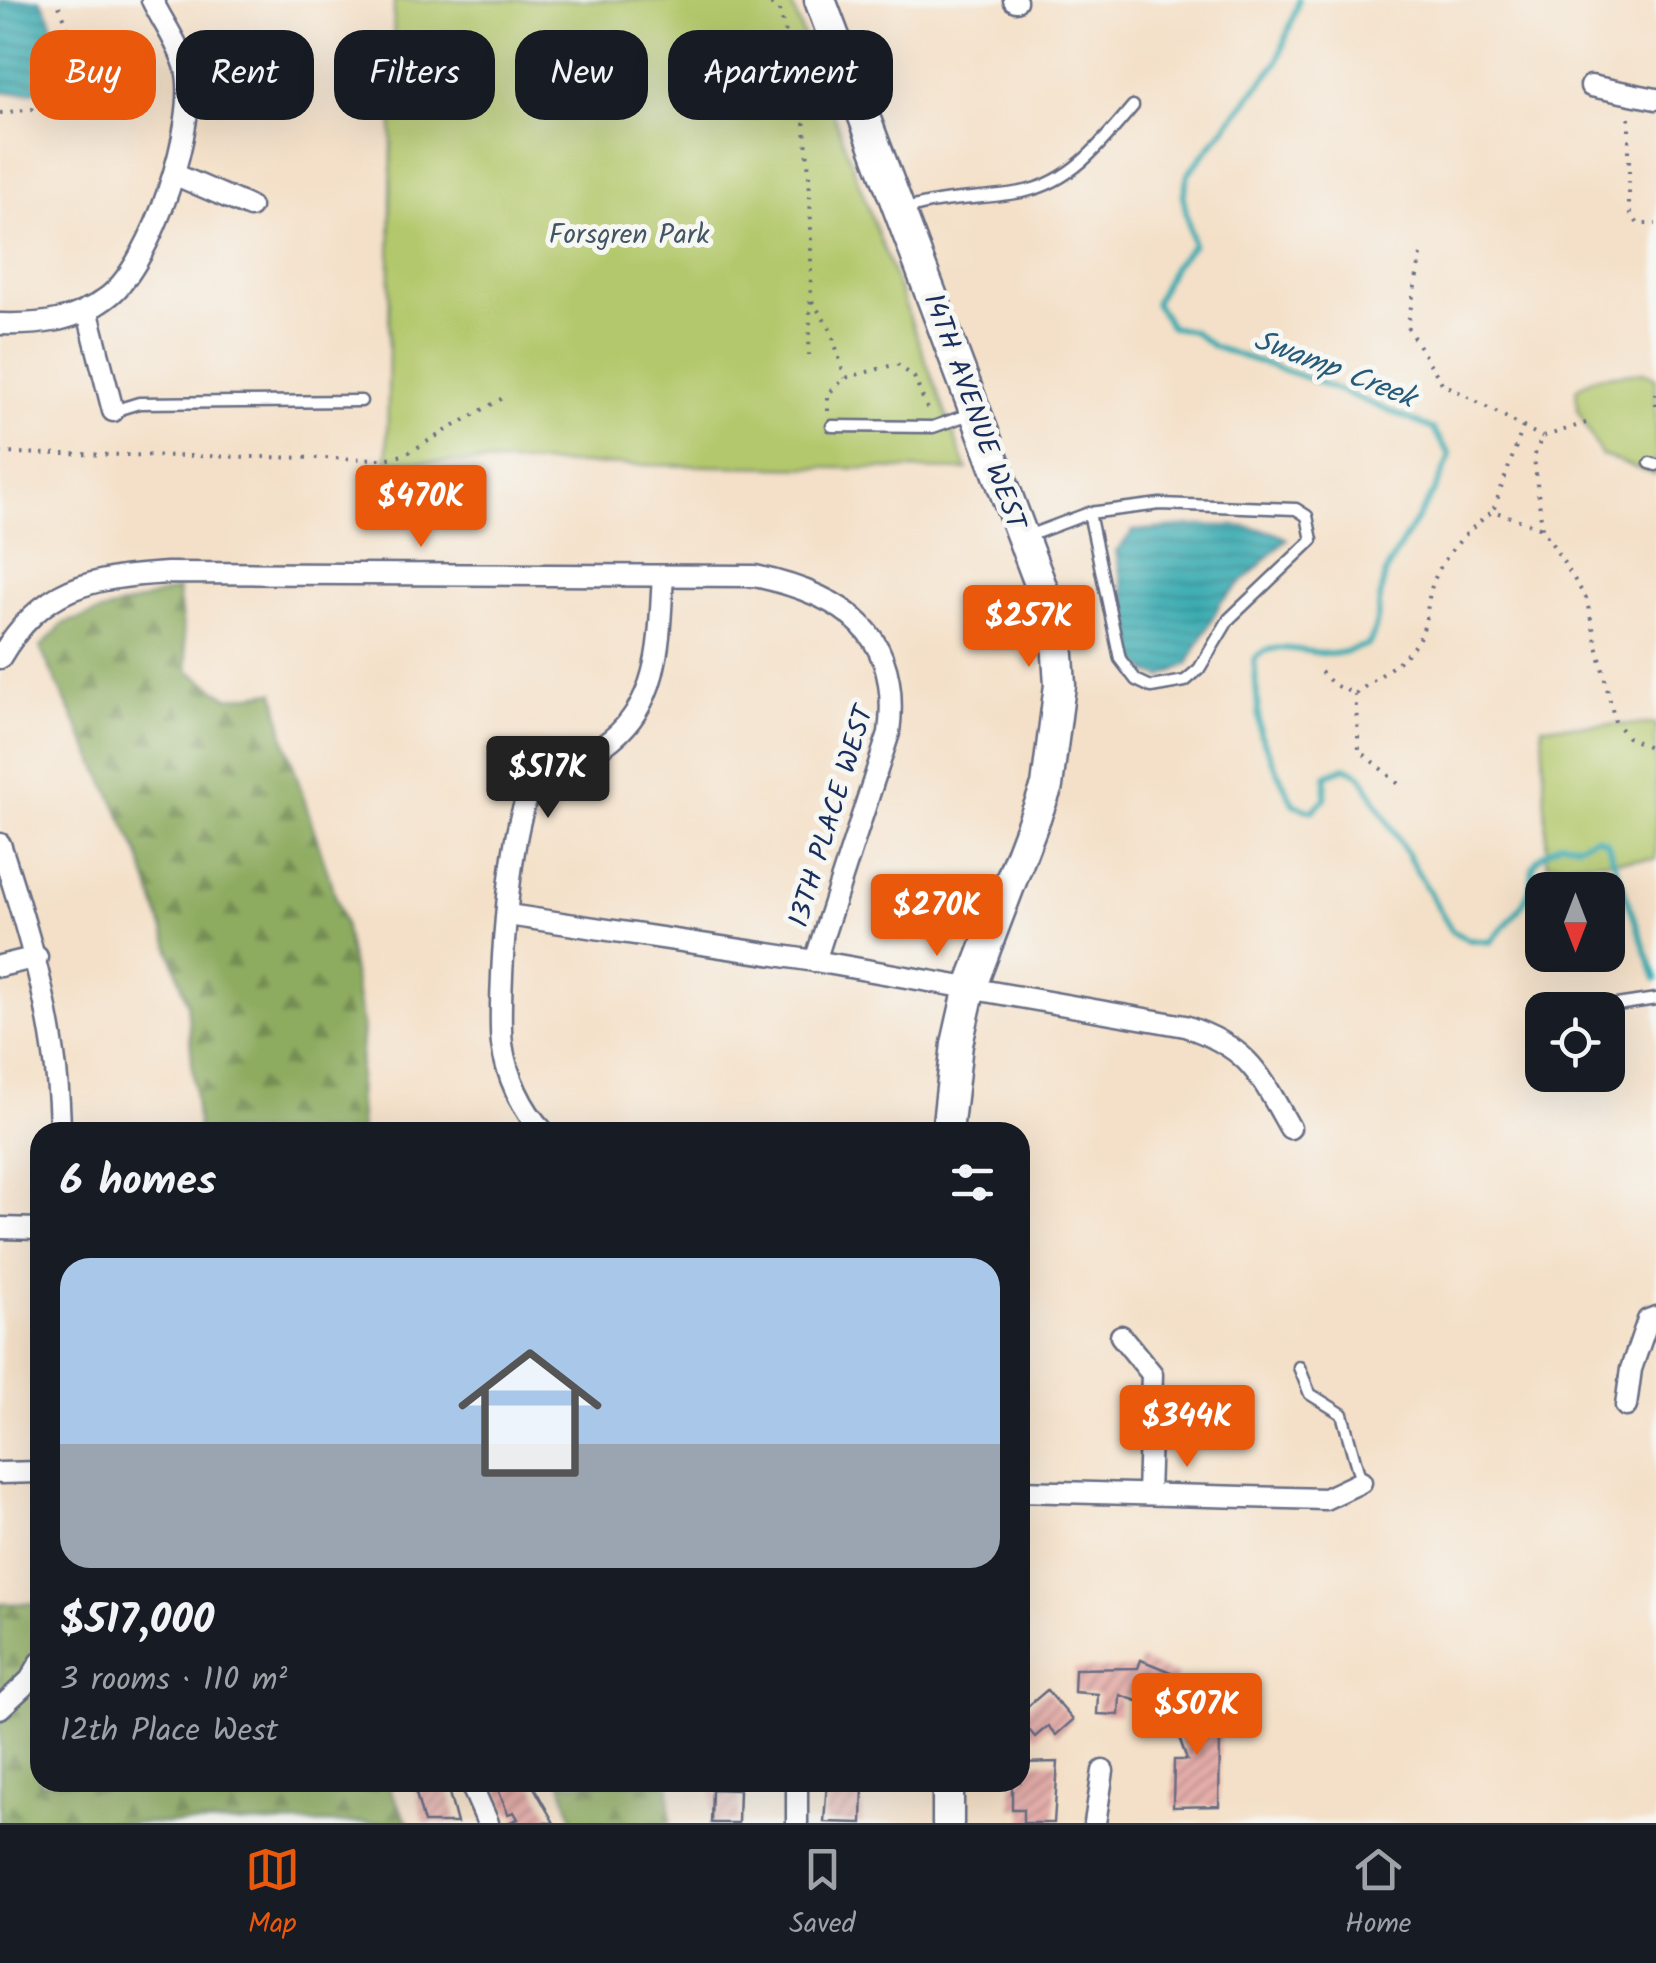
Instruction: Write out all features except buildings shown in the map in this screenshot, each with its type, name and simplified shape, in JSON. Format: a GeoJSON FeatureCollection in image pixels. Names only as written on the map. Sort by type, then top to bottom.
{"type":"FeatureCollection","features":[{"type":"Feature","properties":{"kind":"street"},"geometry":{"type":"LineString","coordinates":[[0,324],[50,325],[111,295],[133,265],[176,174],[185,135],[186,70],[152,0]]}},
{"type":"Feature","properties":{"kind":"street","name":"14TH AVENUE WEST"},"geometry":{"type":"LineString","coordinates":[[820,0],[903,210],[1056,626],[1060,684],[1047,786],[968,990],[948,1122]]}},
{"type":"Feature","properties":{"kind":"street"},"geometry":{"type":"LineString","coordinates":[[1591,86],[1656,99]]}},
{"type":"Feature","properties":{"kind":"street"},"geometry":{"type":"LineString","coordinates":[[176,174],[250,207]]}},
{"type":"Feature","properties":{"kind":"street"},"geometry":{"type":"LineString","coordinates":[[87,309],[113,411]]}},
{"type":"Feature","properties":{"kind":"street"},"geometry":{"type":"LineString","coordinates":[[0,658],[32,616],[62,594],[98,578],[167,573],[663,576],[657,670],[638,708],[612,739],[564,764],[528,796],[516,843],[500,981],[502,1045],[517,1094],[537,1122]]}},
{"type":"Feature","properties":{"kind":"street","name":"13TH PLACE WEST"},"geometry":{"type":"LineString","coordinates":[[663,576],[755,576],[806,587],[867,630],[883,660],[893,698],[888,734],[815,961]]}},
{"type":"Feature","properties":{"kind":"street"},"geometry":{"type":"LineString","coordinates":[[0,844],[38,958],[59,1084],[60,1122]]}},
{"type":"Feature","properties":{"kind":"street"},"geometry":{"type":"LineString","coordinates":[[508,915],[815,961],[1185,1026],[1226,1040],[1254,1068],[1290,1128]]}},
{"type":"Feature","properties":{"kind":"street"},"geometry":{"type":"LineString","coordinates":[[0,966],[38,958]]}},
{"type":"Feature","properties":{"kind":"street"},"geometry":{"type":"LineString","coordinates":[[0,1228],[30,1228]]}},
{"type":"Feature","properties":{"kind":"street"},"geometry":{"type":"LineString","coordinates":[[1626,1406],[1631,1369],[1648,1320],[1656,1318]]}},
{"type":"Feature","properties":{"kind":"street"},"geometry":{"type":"LineString","coordinates":[[1122,1336],[1152,1374],[1148,1494]]}},
{"type":"Feature","properties":{"kind":"street"},"geometry":{"type":"LineString","coordinates":[[0,1473],[30,1472]]}},
{"type":"Feature","properties":{"kind":"street"},"geometry":{"type":"LineString","coordinates":[[1030,1491],[1325,1499],[1361,1482]]}},
{"type":"Feature","properties":{"kind":"street"},"geometry":{"type":"LineString","coordinates":[[0,1708],[30,1680]]}},
{"type":"Feature","properties":{"kind":"street"},"geometry":{"type":"LineString","coordinates":[[1095,1823],[1103,1771]]}},
{"type":"Feature","properties":{"kind":"street"},"geometry":{"type":"LineString","coordinates":[[473,1792],[488,1823]]}},
{"type":"Feature","properties":{"kind":"street"},"geometry":{"type":"LineString","coordinates":[[797,1792],[797,1823]]}},
{"type":"Feature","properties":{"kind":"street"},"geometry":{"type":"LineString","coordinates":[[948,1792],[948,1823]]}},
{"type":"Feature","properties":{"kind":"lane"},"geometry":{"type":"LineString","coordinates":[[903,210],[934,200],[1024,191],[1045,184],[1070,172],[1133,106]]}},
{"type":"Feature","properties":{"kind":"lane"},"geometry":{"type":"LineString","coordinates":[[113,411],[140,402],[361,401]]}},
{"type":"Feature","properties":{"kind":"lane"},"geometry":{"type":"LineString","coordinates":[[832,426],[934,427],[976,412]]}},
{"type":"Feature","properties":{"kind":"lane"},"geometry":{"type":"LineString","coordinates":[[1024,538],[1089,513],[1160,504],[1296,509],[1306,516],[1312,540],[1229,619],[1199,670],[1185,682],[1152,687],[1136,680],[1120,659],[1089,513]]}},
{"type":"Feature","properties":{"kind":"lane"},"geometry":{"type":"LineString","coordinates":[[1625,1002],[1656,999]]}},
{"type":"Feature","properties":{"kind":"lane"},"geometry":{"type":"LineString","coordinates":[[1299,1367],[1310,1394],[1335,1406],[1348,1425],[1361,1482]]}},
{"type":"Feature","properties":{"kind":"path"},"geometry":{"type":"LineString","coordinates":[[0,112],[42,108],[64,95],[72,68],[73,36],[56,0]]}},
{"type":"Feature","properties":{"kind":"path"},"geometry":{"type":"LineString","coordinates":[[760,0],[778,8],[797,73],[810,174],[809,355]]}},
{"type":"Feature","properties":{"kind":"path"},"geometry":{"type":"LineString","coordinates":[[1629,118],[1629,211],[1638,224],[1656,224]]}},
{"type":"Feature","properties":{"kind":"path"},"geometry":{"type":"LineString","coordinates":[[1420,255],[1407,327],[1442,383],[1542,437],[1586,423]]}},
{"type":"Feature","properties":{"kind":"path"},"geometry":{"type":"LineString","coordinates":[[810,299],[831,330],[845,378]]}},
{"type":"Feature","properties":{"kind":"path"},"geometry":{"type":"LineString","coordinates":[[832,426],[828,394],[845,378],[896,364],[906,368],[922,392],[934,427]]}},
{"type":"Feature","properties":{"kind":"path"},"geometry":{"type":"LineString","coordinates":[[1656,392],[1656,414]]}},
{"type":"Feature","properties":{"kind":"path"},"geometry":{"type":"LineString","coordinates":[[0,452],[383,459],[404,454],[504,398]]}},
{"type":"Feature","properties":{"kind":"path"},"geometry":{"type":"LineString","coordinates":[[1355,694],[1415,645],[1431,612],[1431,586],[1474,524],[1493,511],[1523,427]]}},
{"type":"Feature","properties":{"kind":"path"},"geometry":{"type":"LineString","coordinates":[[1542,437],[1534,457],[1542,528],[1586,598],[1615,722],[1627,736],[1656,750]]}},
{"type":"Feature","properties":{"kind":"path"},"geometry":{"type":"LineString","coordinates":[[1493,511],[1542,528]]}},
{"type":"Feature","properties":{"kind":"path"},"geometry":{"type":"LineString","coordinates":[[1321,672],[1334,685],[1355,694]]}},
{"type":"Feature","properties":{"kind":"path"},"geometry":{"type":"LineString","coordinates":[[1355,694],[1359,750],[1401,786]]}},
{"type":"Feature","properties":{"kind":"green space","name":"Forsgren Park"},"geometry":{"type":"Polygon","coordinates":[[[394,0],[790,0],[801,30],[668,30],[668,120],[835,120],[967,470],[387,461],[392,120],[495,120],[495,30],[394,30],[394,0]]]}},
{"type":"Feature","properties":{"kind":"green space"},"geometry":{"type":"Polygon","coordinates":[[[1644,372],[1656,378],[1656,475],[1601,455],[1578,411],[1576,389],[1595,377],[1644,372]]]}},
{"type":"Feature","properties":{"kind":"green space"},"geometry":{"type":"Polygon","coordinates":[[[178,589],[188,670],[228,698],[275,692],[285,740],[344,923],[363,1027],[358,1090],[360,1122],[197,1122],[187,1002],[139,854],[40,648],[64,623],[178,589]]]}},
{"type":"Feature","properties":{"kind":"green space"},"geometry":{"type":"Polygon","coordinates":[[[1656,724],[1656,859],[1547,863],[1542,726],[1656,724]]]}},
{"type":"Feature","properties":{"kind":"green space"},"geometry":{"type":"Polygon","coordinates":[[[30,1603],[30,1792],[392,1792],[408,1823],[0,1823],[0,1604],[30,1603]]]}},
{"type":"Feature","properties":{"kind":"green space"},"geometry":{"type":"Polygon","coordinates":[[[564,1792],[669,1792],[670,1823],[574,1823],[564,1792]]]}},
{"type":"Feature","properties":{"kind":"water"},"geometry":{"type":"Polygon","coordinates":[[[0,0],[40,0],[53,30],[30,30],[30,92],[0,93],[0,0]]]}},
{"type":"Feature","properties":{"kind":"water"},"geometry":{"type":"Polygon","coordinates":[[[1189,526],[1252,527],[1287,539],[1221,602],[1188,664],[1162,677],[1149,673],[1137,661],[1116,552],[1133,531],[1189,526]]]}},
{"type":"Feature","properties":{"kind":"waterway","name":"Swamp Creek"},"geometry":{"type":"LineString","coordinates":[[1299,0],[1277,63],[1188,174],[1183,197],[1193,245],[1173,267],[1155,303],[1171,327],[1192,331],[1214,347],[1316,381],[1433,429],[1450,455],[1437,485],[1387,570],[1369,644],[1331,654],[1271,649],[1254,659],[1260,734],[1293,804],[1312,811],[1325,799],[1326,776],[1345,767],[1360,774],[1452,931],[1470,940],[1491,942],[1510,921],[1526,898],[1534,864],[1547,851],[1561,842],[1578,845],[1596,837],[1607,842],[1656,979]]}}]}
